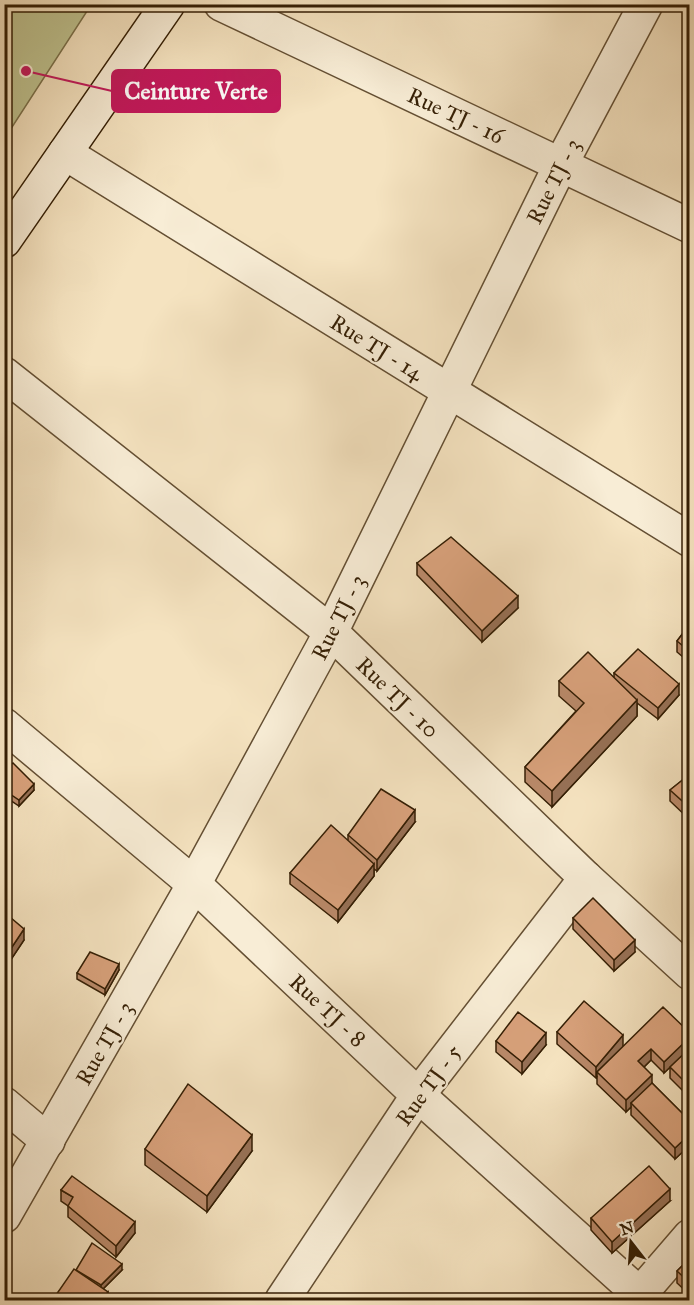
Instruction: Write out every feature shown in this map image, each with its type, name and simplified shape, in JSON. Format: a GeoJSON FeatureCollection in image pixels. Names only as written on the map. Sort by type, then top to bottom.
{"type":"FeatureCollection","features":[{"type":"Feature","properties":{"kind":"street"},"geometry":{"type":"LineString","coordinates":[[4,241],[168,4]]}},
{"type":"Feature","properties":{"kind":"street","name":"Rue TJ - 16"},"geometry":{"type":"LineString","coordinates":[[221,4],[690,226]]}},
{"type":"Feature","properties":{"kind":"street","name":"Rue TJ - 3"},"geometry":{"type":"LineString","coordinates":[[4,1216],[194,884],[331,632],[561,164],[646,4]]}},
{"type":"Feature","properties":{"kind":"street","name":"Rue TJ - 14"},"geometry":{"type":"LineString","coordinates":[[65,153],[690,540]]}},
{"type":"Feature","properties":{"kind":"street","name":"Rue TJ - 10"},"geometry":{"type":"LineString","coordinates":[[4,374],[331,632],[586,878],[690,973]]}},
{"type":"Feature","properties":{"kind":"street","name":"Rue TJ - 8"},"geometry":{"type":"LineString","coordinates":[[4,724],[194,884],[418,1095],[643,1297]]}},
{"type":"Feature","properties":{"kind":"street","name":"Rue TJ - 5"},"geometry":{"type":"LineString","coordinates":[[282,1300],[418,1095],[586,878]]}},
{"type":"Feature","properties":{"kind":"street"},"geometry":{"type":"LineString","coordinates":[[4,1104],[48,1141]]}},
{"type":"Feature","properties":{"kind":"street"},"geometry":{"type":"LineString","coordinates":[[643,1297],[690,1236]]}},
{"type":"Feature","properties":{"kind":"green space"},"geometry":{"type":"Polygon","coordinates":[[[4,5],[91,5],[5,138],[4,5]]]}},
{"type":"Feature","properties":{"kind":"building"},"geometry":{"type":"Polygon","coordinates":[[[451,537],[518,596],[482,631],[417,563],[451,537]]]}},
{"type":"Feature","properties":{"kind":"building"},"geometry":{"type":"Polygon","coordinates":[[[690,624],[690,652],[677,641],[690,624]]]}},
{"type":"Feature","properties":{"kind":"building"},"geometry":{"type":"Polygon","coordinates":[[[638,649],[679,684],[658,708],[614,673],[638,649]]]}},
{"type":"Feature","properties":{"kind":"building"},"geometry":{"type":"Polygon","coordinates":[[[588,652],[637,700],[552,791],[525,767],[584,703],[559,681],[588,652]]]}},
{"type":"Feature","properties":{"kind":"building"},"geometry":{"type":"Polygon","coordinates":[[[13,763],[34,784],[19,800],[4,790],[4,769],[13,763]]]}},
{"type":"Feature","properties":{"kind":"building"},"geometry":{"type":"Polygon","coordinates":[[[690,774],[690,808],[670,790],[690,774]]]}},
{"type":"Feature","properties":{"kind":"building"},"geometry":{"type":"Polygon","coordinates":[[[381,789],[415,810],[377,860],[348,835],[381,789]]]}},
{"type":"Feature","properties":{"kind":"building"},"geometry":{"type":"Polygon","coordinates":[[[331,825],[374,864],[338,910],[290,873],[331,825]]]}},
{"type":"Feature","properties":{"kind":"building"},"geometry":{"type":"Polygon","coordinates":[[[593,898],[635,940],[614,960],[573,918],[593,898]]]}},
{"type":"Feature","properties":{"kind":"building"},"geometry":{"type":"Polygon","coordinates":[[[4,912],[24,929],[8,953],[4,950],[4,912]]]}},
{"type":"Feature","properties":{"kind":"building"},"geometry":{"type":"Polygon","coordinates":[[[90,952],[119,964],[105,989],[77,973],[90,952]]]}},
{"type":"Feature","properties":{"kind":"building"},"geometry":{"type":"Polygon","coordinates":[[[584,1001],[623,1035],[596,1067],[557,1032],[584,1001]]]}},
{"type":"Feature","properties":{"kind":"building"},"geometry":{"type":"Polygon","coordinates":[[[663,1007],[690,1033],[690,1037],[664,1062],[651,1049],[638,1061],[652,1075],[626,1100],[597,1072],[663,1007]]]}},
{"type":"Feature","properties":{"kind":"building"},"geometry":{"type":"Polygon","coordinates":[[[518,1012],[546,1033],[522,1062],[496,1041],[518,1012]]]}},
{"type":"Feature","properties":{"kind":"building"},"geometry":{"type":"Polygon","coordinates":[[[690,1048],[690,1087],[670,1067],[690,1048]]]}},
{"type":"Feature","properties":{"kind":"building"},"geometry":{"type":"Polygon","coordinates":[[[652,1083],[690,1121],[690,1134],[675,1148],[631,1103],[652,1083]]]}},
{"type":"Feature","properties":{"kind":"building"},"geometry":{"type":"Polygon","coordinates":[[[188,1084],[252,1135],[207,1196],[145,1149],[188,1084]]]}},
{"type":"Feature","properties":{"kind":"building"},"geometry":{"type":"Polygon","coordinates":[[[649,1166],[670,1189],[612,1242],[591,1218],[649,1166]]]}},
{"type":"Feature","properties":{"kind":"building"},"geometry":{"type":"Polygon","coordinates":[[[72,1176],[135,1222],[116,1246],[68,1206],[73,1197],[61,1190],[72,1176]]]}},
{"type":"Feature","properties":{"kind":"building"},"geometry":{"type":"Polygon","coordinates":[[[92,1243],[122,1264],[101,1285],[76,1270],[92,1243]]]}},
{"type":"Feature","properties":{"kind":"building"},"geometry":{"type":"Polygon","coordinates":[[[690,1258],[690,1283],[677,1271],[690,1258]]]}},
{"type":"Feature","properties":{"kind":"building"},"geometry":{"type":"Polygon","coordinates":[[[74,1269],[108,1292],[101,1300],[64,1300],[56,1295],[74,1269]]]}},
{"type":"Feature","properties":{"kind":"place","name":"Ceinture Verte"},"geometry":{"type":"Point","coordinates":[26,71]}}]}
